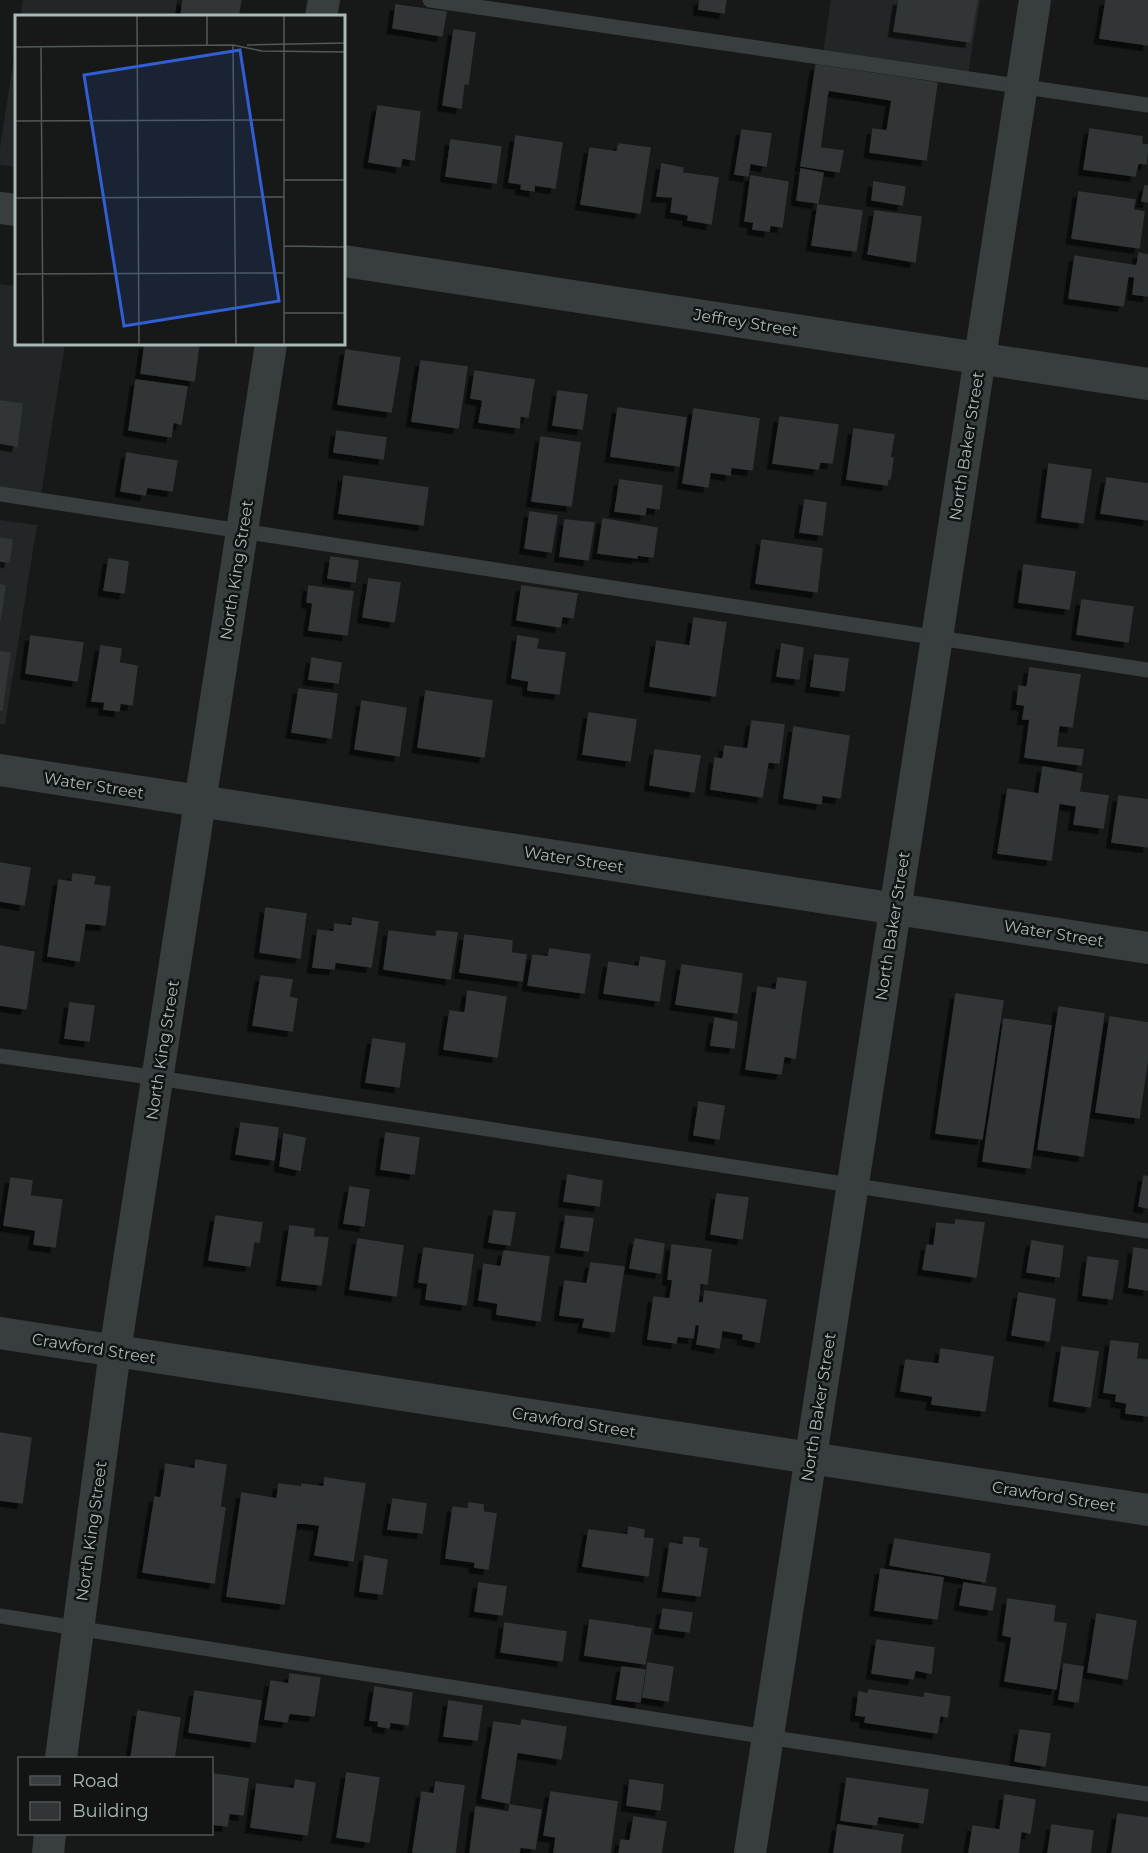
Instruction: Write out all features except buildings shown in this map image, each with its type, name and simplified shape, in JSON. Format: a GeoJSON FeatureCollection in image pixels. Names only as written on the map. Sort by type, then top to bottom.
{"type":"FeatureCollection","features":[{"type":"Feature","properties":{"kind":"street"},"geometry":{"type":"LineString","coordinates":[[321,15],[324,0]]}},
{"type":"Feature","properties":{"kind":"street","name":"North Baker Street"},"geometry":{"type":"LineString","coordinates":[[750,1853],[1035,0]]}},
{"type":"Feature","properties":{"kind":"street"},"geometry":{"type":"LineString","coordinates":[[0,208],[15,210]]}},
{"type":"Feature","properties":{"kind":"street","name":"Jeffrey Street"},"geometry":{"type":"LineString","coordinates":[[345,261],[1148,384]]}},
{"type":"Feature","properties":{"kind":"street","name":"North King Street"},"geometry":{"type":"LineString","coordinates":[[61,1757],[116,1351],[271,345]]}},
{"type":"Feature","properties":{"kind":"street","name":"Water Street"},"geometry":{"type":"LineString","coordinates":[[0,771],[1148,948]]}},
{"type":"Feature","properties":{"kind":"street","name":"Crawford Street"},"geometry":{"type":"LineString","coordinates":[[0,1333],[1148,1510]]}},
{"type":"Feature","properties":{"kind":"street"},"geometry":{"type":"LineString","coordinates":[[48,1853],[50,1835]]}},
{"type":"Feature","properties":{"kind":"lane"},"geometry":{"type":"LineString","coordinates":[[430,0],[1148,105]]}},
{"type":"Feature","properties":{"kind":"lane"},"geometry":{"type":"LineString","coordinates":[[0,494],[1148,670]]}},
{"type":"Feature","properties":{"kind":"lane"},"geometry":{"type":"LineString","coordinates":[[0,1056],[158,1078],[1148,1231]]}},
{"type":"Feature","properties":{"kind":"lane"},"geometry":{"type":"LineString","coordinates":[[0,1616],[768,1737],[1148,1794]]}},
{"type":"Feature","properties":{"kind":"shaded area"},"geometry":{"type":"Polygon","coordinates":[[[23,0],[177,0],[175,15],[21,15],[23,0]]]}},
{"type":"Feature","properties":{"kind":"shaded area"},"geometry":{"type":"Polygon","coordinates":[[[831,0],[980,0],[968,75],[823,53],[831,0]]]}},
{"type":"Feature","properties":{"kind":"shaded area"},"geometry":{"type":"Polygon","coordinates":[[[15,50],[15,167],[0,165],[0,148],[15,50]]]}},
{"type":"Feature","properties":{"kind":"shaded area"},"geometry":{"type":"Polygon","coordinates":[[[0,284],[15,286],[15,345],[65,345],[41,496],[0,490],[0,284]]]}},
{"type":"Feature","properties":{"kind":"shaded area"},"geometry":{"type":"Polygon","coordinates":[[[0,520],[37,525],[5,725],[0,724],[0,520]]]}}]}
